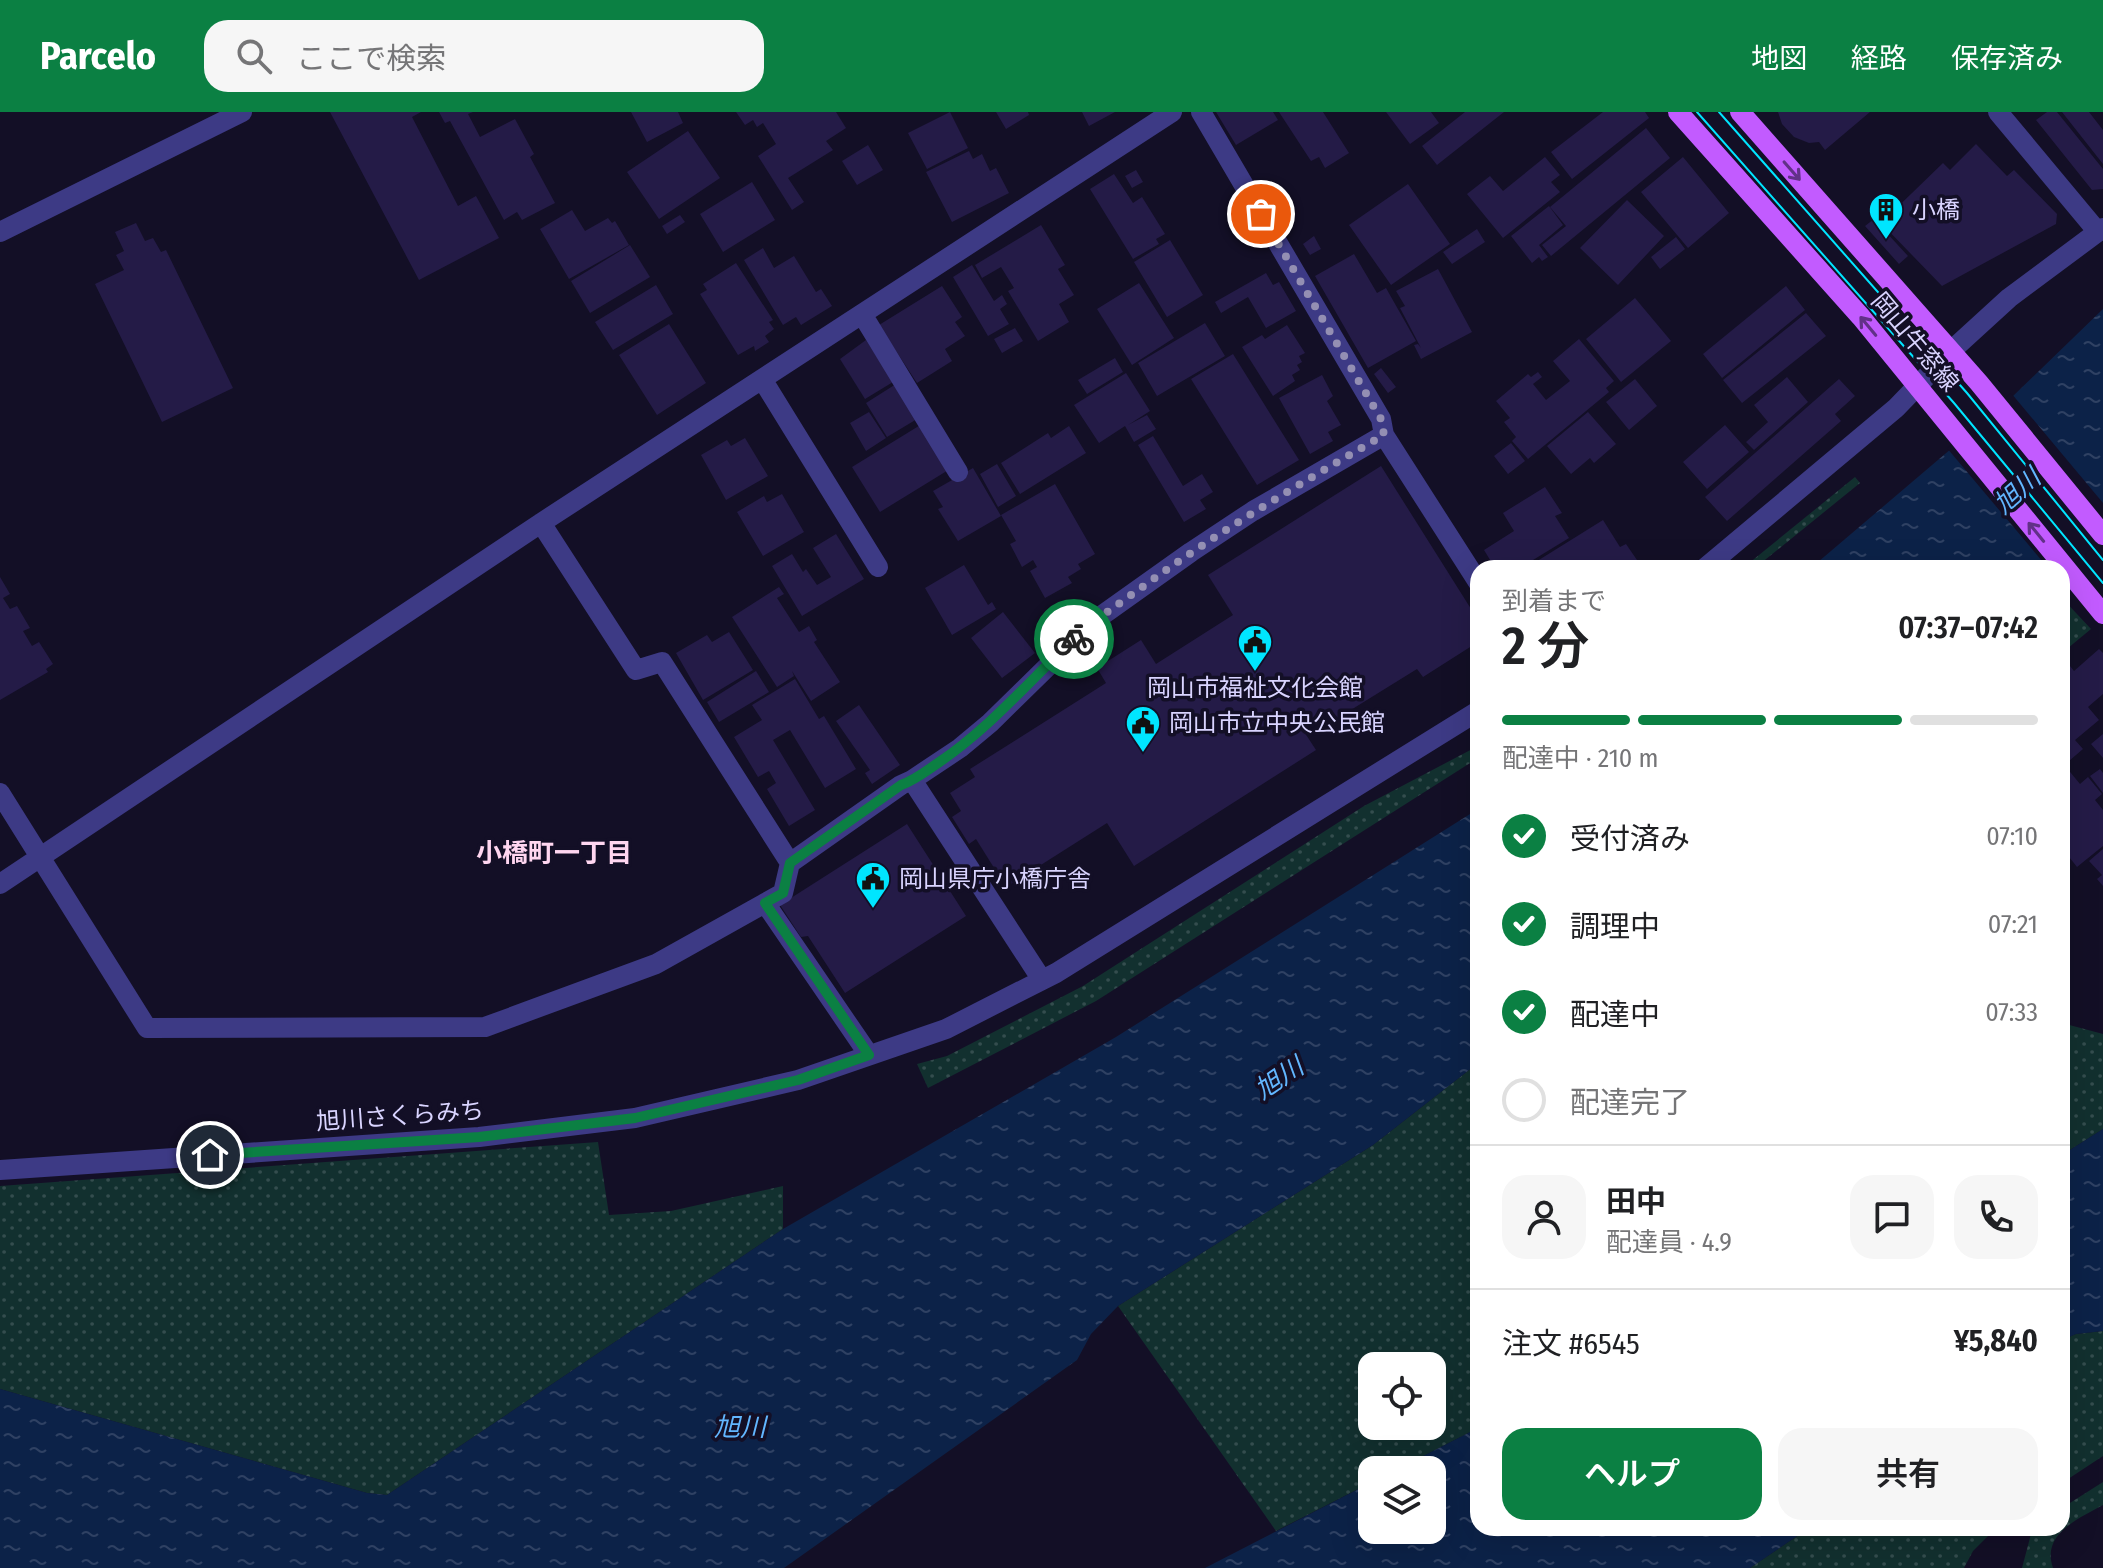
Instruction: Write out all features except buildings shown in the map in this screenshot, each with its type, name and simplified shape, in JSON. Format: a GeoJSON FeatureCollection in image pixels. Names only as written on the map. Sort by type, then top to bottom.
{"type":"FeatureCollection","features":[{"type":"Feature","properties":{"kind":"main road","name":"岡山牛窓線"},"geometry":{"type":"LineString","coordinates":[[1678,112],[1861,317],[2059,560]]}},
{"type":"Feature","properties":{"kind":"main road","name":"岡山牛窓線"},"geometry":{"type":"LineString","coordinates":[[1740,112],[1979,383],[2103,535]]}},
{"type":"Feature","properties":{"kind":"main road","name":"岡山牛窓線"},"geometry":{"type":"LineString","coordinates":[[2070,573],[2103,614]]}},
{"type":"Feature","properties":{"kind":"street"},"geometry":{"type":"LineString","coordinates":[[0,232],[242,112]]}},
{"type":"Feature","properties":{"kind":"street"},"geometry":{"type":"LineString","coordinates":[[0,884],[541,523],[1172,112]]}},
{"type":"Feature","properties":{"kind":"street"},"geometry":{"type":"LineString","coordinates":[[1201,112],[1381,419],[1384,435],[1470,569]]}},
{"type":"Feature","properties":{"kind":"street"},"geometry":{"type":"LineString","coordinates":[[1715,560],[1875,425],[2009,298],[2100,230],[1998,112]]}},
{"type":"Feature","properties":{"kind":"street"},"geometry":{"type":"LineString","coordinates":[[862,314],[958,472]]}},
{"type":"Feature","properties":{"kind":"street"},"geometry":{"type":"LineString","coordinates":[[762,379],[878,567]]}},
{"type":"Feature","properties":{"kind":"street"},"geometry":{"type":"LineString","coordinates":[[0,793],[147,1028],[485,1027],[656,964],[783,893],[790,863],[901,785],[960,748],[990,723],[1094,621],[1241,519],[1384,435]]}},
{"type":"Feature","properties":{"kind":"street"},"geometry":{"type":"LineString","coordinates":[[541,523],[636,670],[662,662],[790,863]]}},
{"type":"Feature","properties":{"kind":"street","name":"旭川さくらみち"},"geometry":{"type":"LineString","coordinates":[[0,1170],[479,1137],[635,1118],[798,1080],[946,1029],[1042,980],[1470,716]]}},
{"type":"Feature","properties":{"kind":"street"},"geometry":{"type":"LineString","coordinates":[[912,780],[1042,980]]}},
{"type":"Feature","properties":{"kind":"street"},"geometry":{"type":"LineString","coordinates":[[765,903],[869,1055]]}},
{"type":"Feature","properties":{"kind":"green space"},"geometry":{"type":"Polygon","coordinates":[[[1855,477],[1860,483],[1765,560],[1753,560],[1855,477]]]}},
{"type":"Feature","properties":{"kind":"green space"},"geometry":{"type":"Polygon","coordinates":[[[2070,607],[2091,629],[2070,646],[2070,607]]]}},
{"type":"Feature","properties":{"kind":"green space"},"geometry":{"type":"Polygon","coordinates":[[[1470,750],[1470,763],[1096,1001],[928,1088],[917,1064],[947,1056],[1083,986],[1364,806],[1470,750]]]}},
{"type":"Feature","properties":{"kind":"green space"},"geometry":{"type":"Polygon","coordinates":[[[2070,1025],[2103,1034],[2103,1129],[2070,1150],[2070,1025]]]}},
{"type":"Feature","properties":{"kind":"green space"},"geometry":{"type":"Polygon","coordinates":[[[1470,1069],[1470,1432],[1423,1456],[1358,1456],[1358,1489],[1276,1531],[1118,1306],[1373,1145],[1470,1069]]]}},
{"type":"Feature","properties":{"kind":"green space"},"geometry":{"type":"Polygon","coordinates":[[[598,1142],[609,1215],[671,1211],[783,1186],[783,1229],[387,1495],[367,1493],[0,1389],[0,1186],[598,1142]]]}},
{"type":"Feature","properties":{"kind":"green space"},"geometry":{"type":"Polygon","coordinates":[[[2103,1331],[2103,1456],[2070,1478],[2070,1337],[2103,1331]]]}},
{"type":"Feature","properties":{"kind":"green space"},"geometry":{"type":"Polygon","coordinates":[[[2103,1482],[2103,1505],[2070,1524],[2070,1503],[2103,1482]]]}},
{"type":"Feature","properties":{"kind":"green space"},"geometry":{"type":"Polygon","coordinates":[[[1797,1536],[1988,1536],[1973,1551],[1964,1568],[1750,1568],[1797,1536]]]}},
{"type":"Feature","properties":{"kind":"green space"},"geometry":{"type":"Polygon","coordinates":[[[2030,1536],[2058,1536],[2052,1546],[2053,1568],[2022,1568],[2030,1536]]]}},
{"type":"Feature","properties":{"kind":"water","name":"旭川"},"geometry":{"type":"Polygon","coordinates":[[[2103,309],[2103,531],[2070,561],[1820,560],[2012,397],[2103,309]]]}},
{"type":"Feature","properties":{"kind":"water","name":"旭川"},"geometry":{"type":"Polygon","coordinates":[[[1470,814],[1470,1069],[1373,1145],[1118,1306],[1091,1334],[1077,1360],[784,1568],[0,1568],[0,1389],[367,1493],[387,1495],[783,1229],[1116,1037],[1470,814]]]}},
{"type":"Feature","properties":{"kind":"water"},"geometry":{"type":"Polygon","coordinates":[[[2103,1129],[2103,1331],[2070,1337],[2070,1150],[2103,1129]]]}},
{"type":"Feature","properties":{"kind":"water"},"geometry":{"type":"Polygon","coordinates":[[[1470,1432],[1470,1536],[1797,1536],[1750,1568],[1205,1568],[1358,1489],[1358,1544],[1446,1544],[1446,1456],[1423,1456],[1470,1432]]]}},
{"type":"Feature","properties":{"kind":"pier"},"geometry":{"type":"Polygon","coordinates":[[[2011,393],[2103,503],[2103,536],[2070,571],[2070,560],[2041,560],[1947,448],[2011,393]]]}},
{"type":"Feature","properties":{"kind":"tram line"},"geometry":{"type":"LineString","coordinates":[[1697,112],[1954,403],[2103,583]]}},
{"type":"Feature","properties":{"kind":"tram line"},"geometry":{"type":"LineString","coordinates":[[1719,112],[1967,393],[2103,560]]}},
{"type":"Feature","properties":{"kind":"way so far"},"geometry":{"type":"LineString","coordinates":[[1074,639],[1094,621],[1253,511],[1384,435],[1381,419],[1261,214]]}},
{"type":"Feature","properties":{"kind":"place","name":"小橋"},"geometry":{"type":"Point","coordinates":[1886,241]}},
{"type":"Feature","properties":{"kind":"place","name":"岡山市福祉文化会館"},"geometry":{"type":"Point","coordinates":[1255,673]}},
{"type":"Feature","properties":{"kind":"place","name":"岡山市立中央公民館"},"geometry":{"type":"Point","coordinates":[1143,754]}},
{"type":"Feature","properties":{"kind":"place","name":"岡山県庁小橋庁舎"},"geometry":{"type":"Point","coordinates":[873,910]}},
{"type":"Feature","properties":{"kind":"district","name":"小橋町一丁目"},"geometry":{"type":"Point","coordinates":[554,853]}},
{"type":"Feature","properties":{"kind":"route"},"geometry":{"type":"LineString","coordinates":[[210,1155],[479,1137],[635,1118],[798,1080],[869,1055],[765,903],[783,893],[790,863],[901,785],[960,748],[990,723],[1074,639]]}}]}
